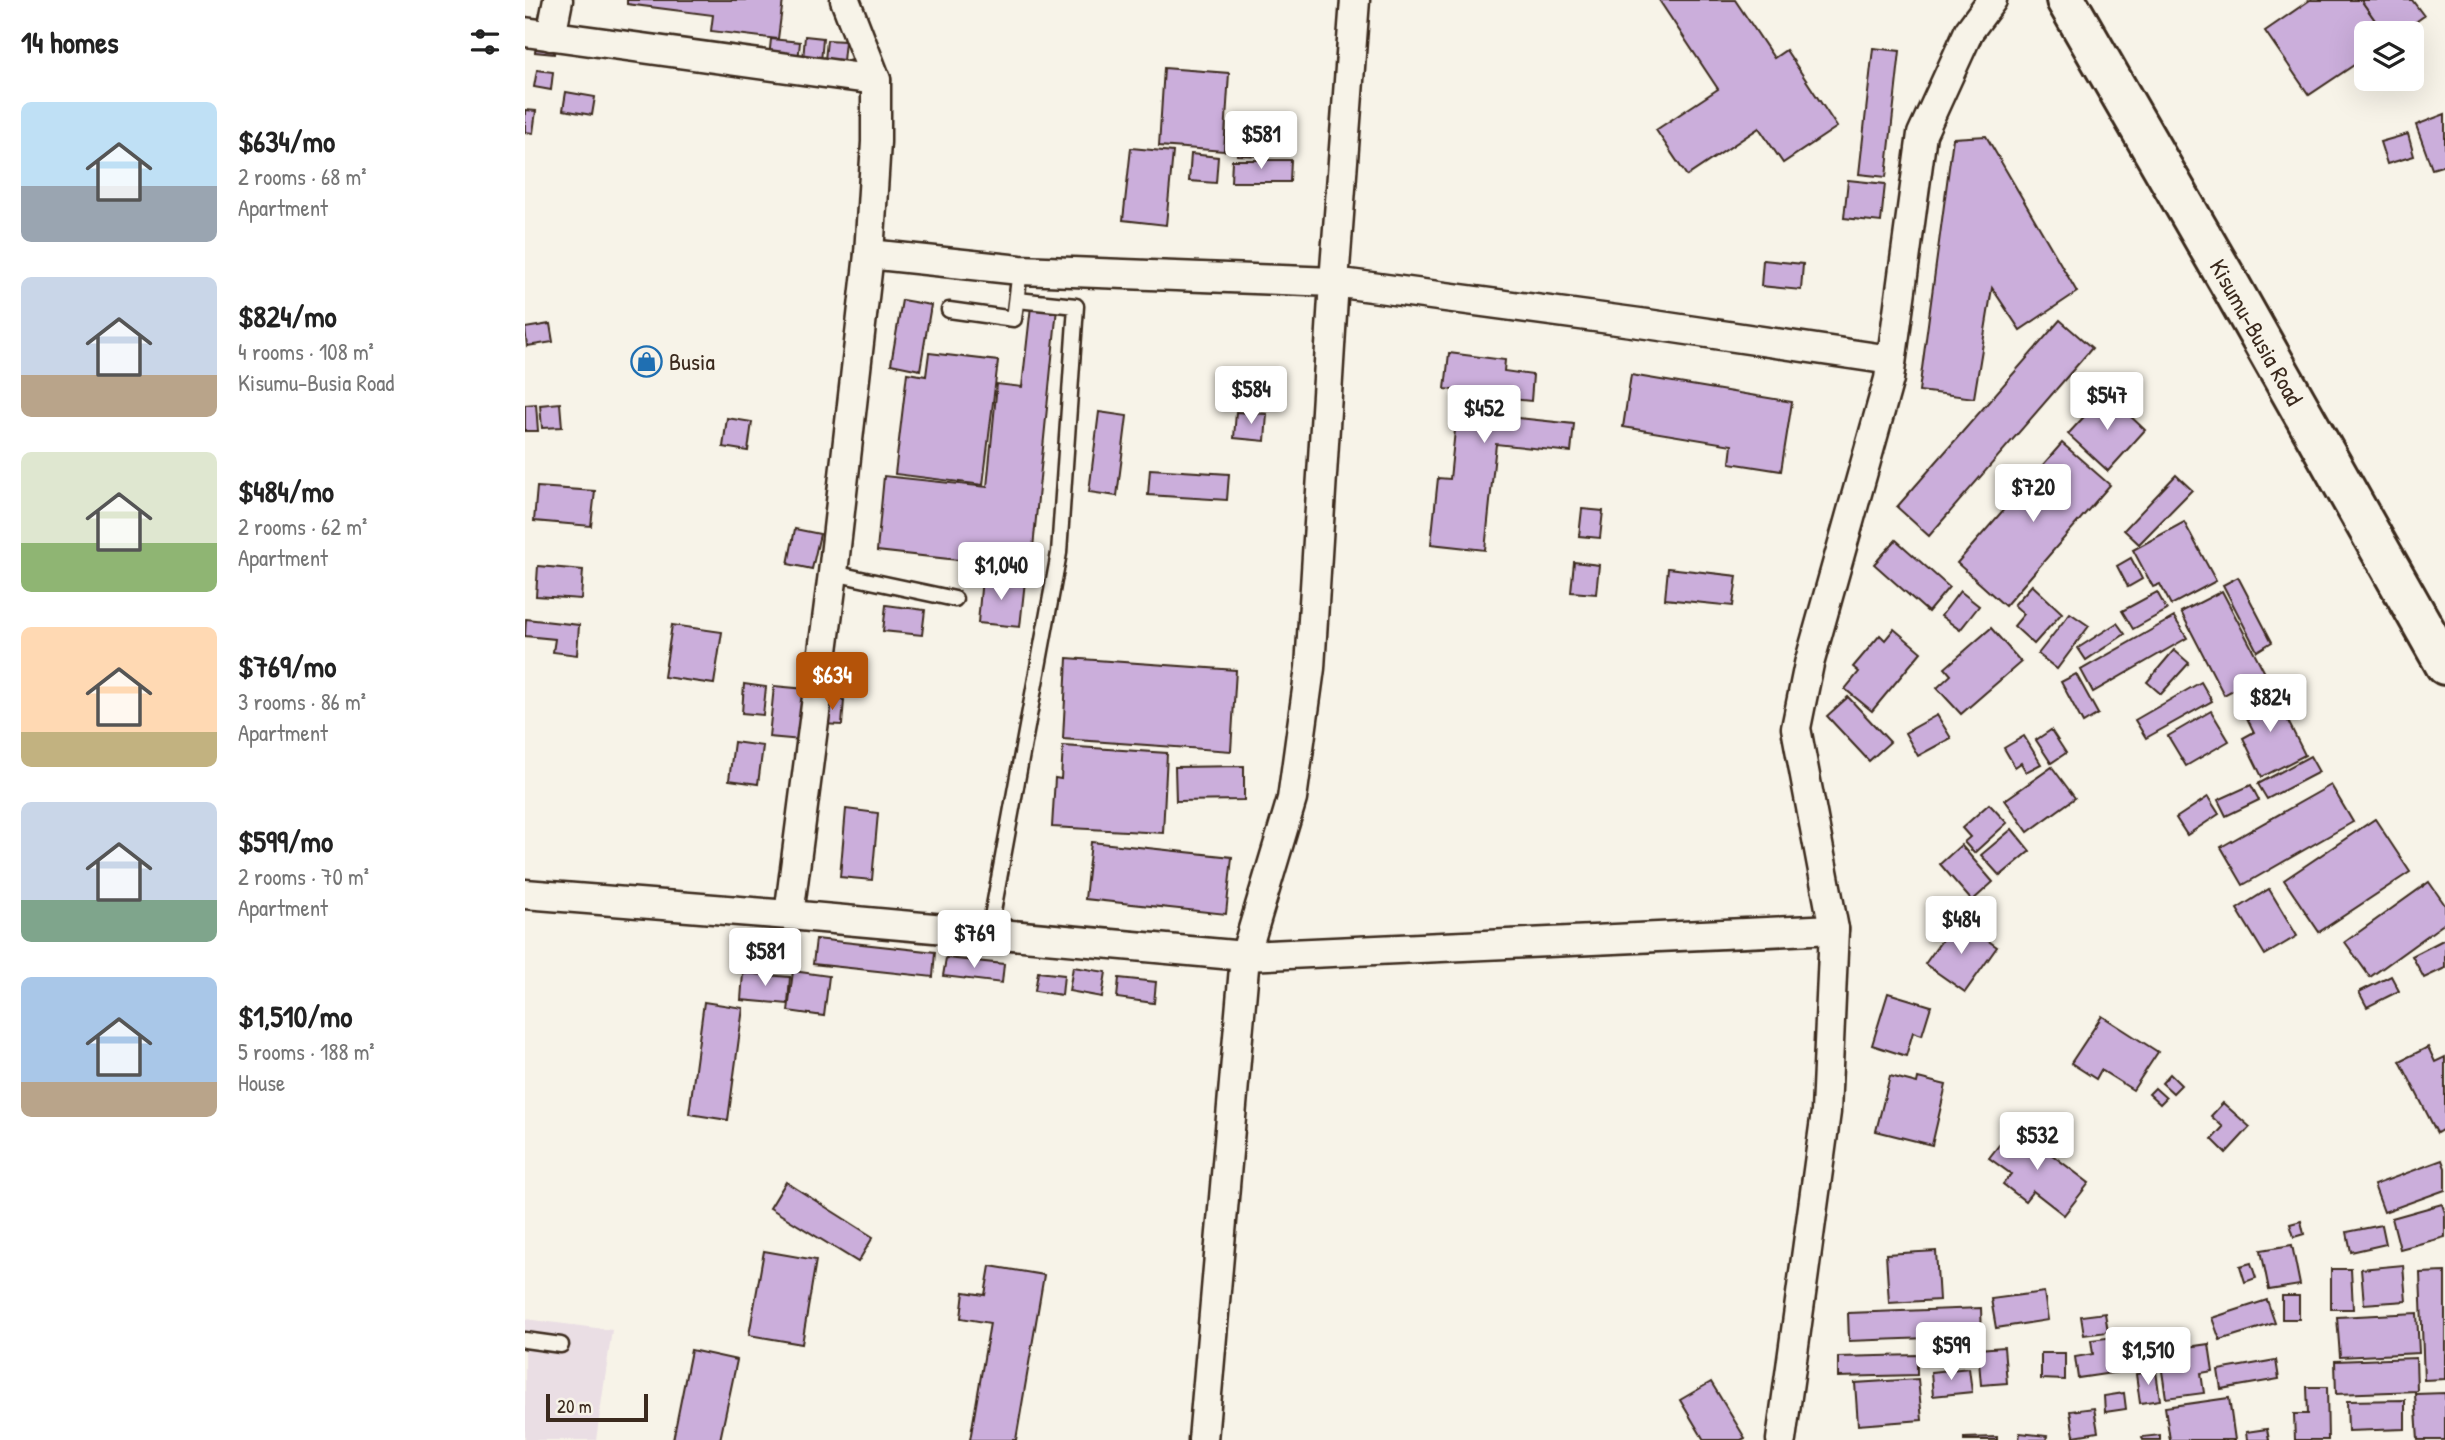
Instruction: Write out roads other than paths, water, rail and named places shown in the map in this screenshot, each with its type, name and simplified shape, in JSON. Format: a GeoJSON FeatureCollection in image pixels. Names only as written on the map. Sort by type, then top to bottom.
{"type":"FeatureCollection","features":[{"type":"Feature","properties":{"kind":"highway","name":"Kisumu-Busia Road"},"geometry":{"type":"LineString","coordinates":[[2066,0],[2445,665]]}},
{"type":"Feature","properties":{"kind":"street"},"geometry":{"type":"LineString","coordinates":[[558,0],[538,34],[876,80]]}},
{"type":"Feature","properties":{"kind":"street"},"geometry":{"type":"LineString","coordinates":[[789,915],[870,254],[876,142],[876,80],[845,0]]}},
{"type":"Feature","properties":{"kind":"street"},"geometry":{"type":"LineString","coordinates":[[1203,1440],[1245,956],[1292,799],[1310,668],[1355,0]]}},
{"type":"Feature","properties":{"kind":"street"},"geometry":{"type":"LineString","coordinates":[[1781,1440],[1826,1112],[1834,929],[1796,728],[1809,664],[1889,379],[1922,134],[1969,31],[1991,0]]}},
{"type":"Feature","properties":{"kind":"street"},"geometry":{"type":"LineString","coordinates":[[870,254],[1020,270],[1335,282],[1891,360]]}},
{"type":"Feature","properties":{"kind":"street"},"geometry":{"type":"LineString","coordinates":[[525,894],[1245,956],[1834,929]]}},
{"type":"Feature","properties":{"kind":"lane"},"geometry":{"type":"LineString","coordinates":[[949,310],[1014,320],[1020,270]]}},
{"type":"Feature","properties":{"kind":"lane"},"geometry":{"type":"LineString","coordinates":[[989,933],[1059,554],[1076,306],[1017,300]]}},
{"type":"Feature","properties":{"kind":"lane"},"geometry":{"type":"LineString","coordinates":[[833,573],[955,599]]}},
{"type":"Feature","properties":{"kind":"lane"},"geometry":{"type":"LineString","coordinates":[[525,1340],[561,1345]]}},
{"type":"Feature","properties":{"kind":"place","name":"Busia"},"geometry":{"type":"Point","coordinates":[646,361]}}]}
